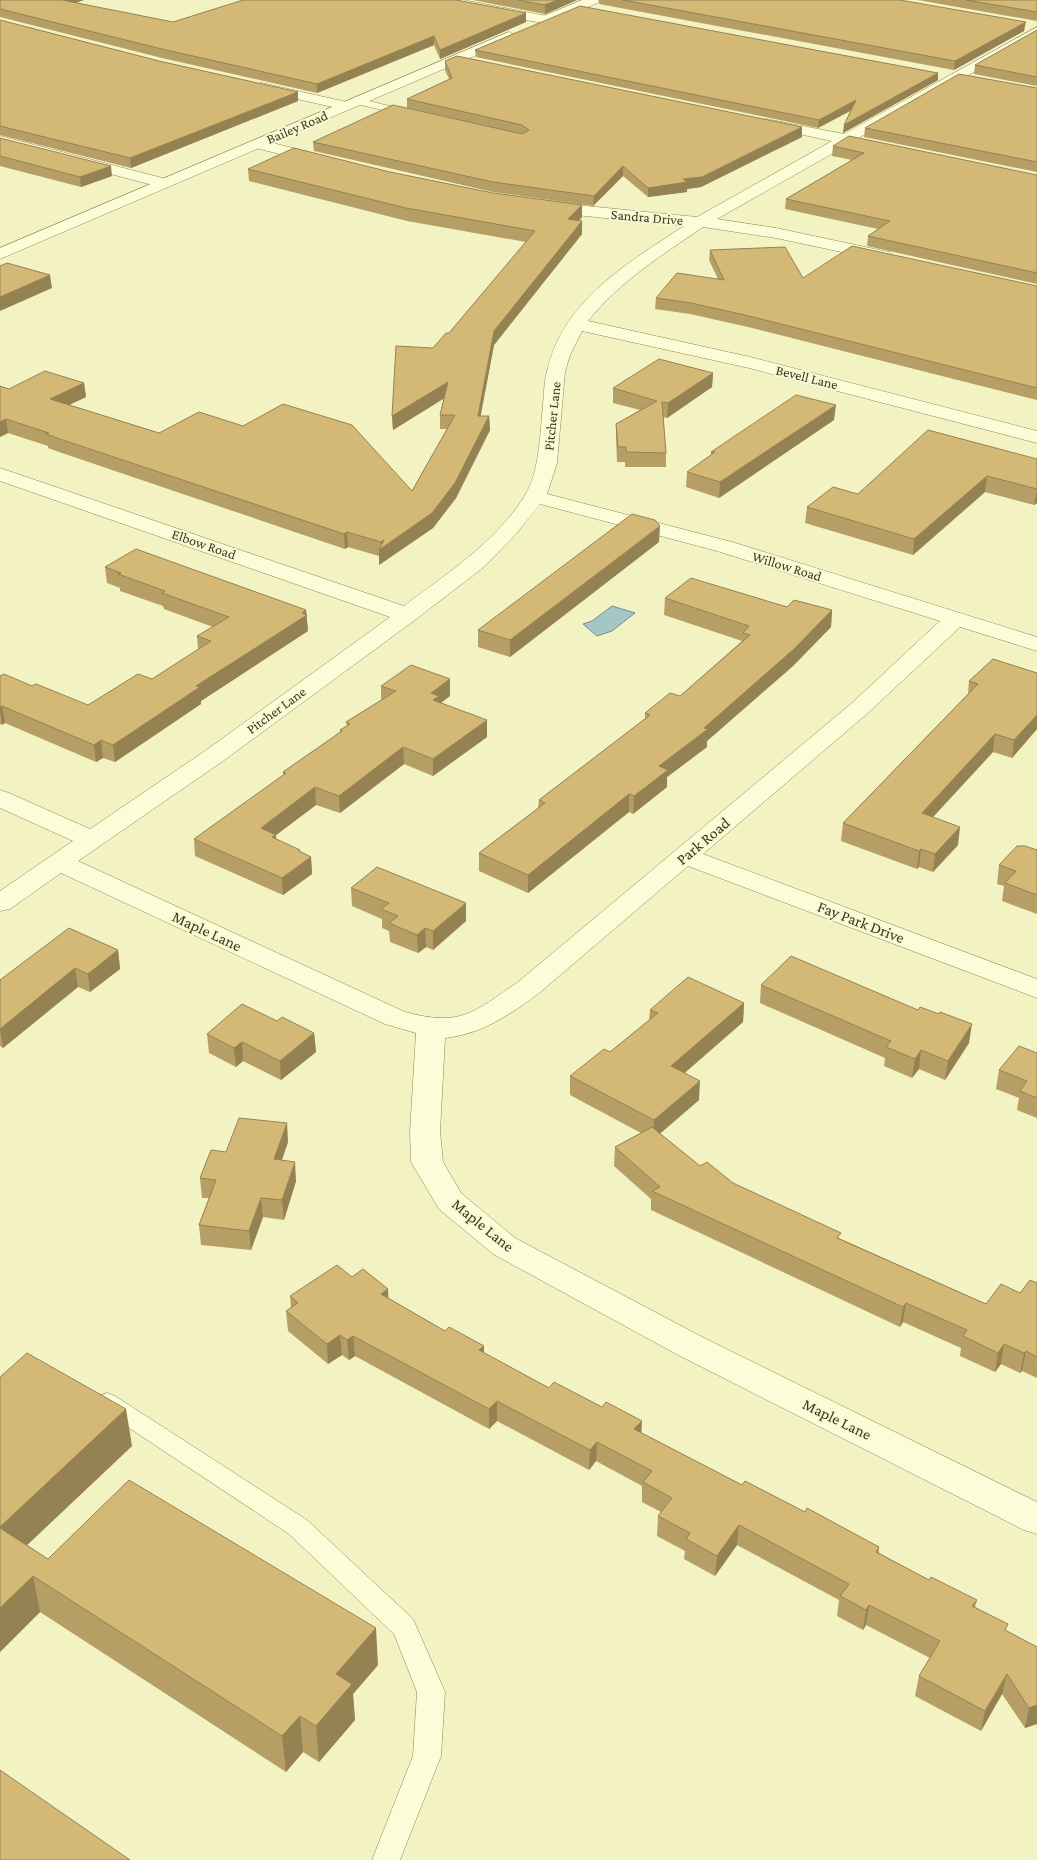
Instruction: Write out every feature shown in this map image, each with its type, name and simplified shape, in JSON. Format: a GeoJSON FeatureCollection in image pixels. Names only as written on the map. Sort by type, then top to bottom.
{"type":"FeatureCollection","features":[{"type":"Feature","properties":{"kind":"street"},"geometry":{"type":"LineString","coordinates":[[443,0],[547,20]]}},
{"type":"Feature","properties":{"kind":"street","name":"Bailey Road"},"geometry":{"type":"LineString","coordinates":[[0,254],[578,6],[595,5]]}},
{"type":"Feature","properties":{"kind":"street"},"geometry":{"type":"LineString","coordinates":[[1018,23],[1037,27]]}},
{"type":"Feature","properties":{"kind":"street","name":"Pitcher Lane"},"geometry":{"type":"LineString","coordinates":[[92,840],[214,756],[407,615],[476,562],[509,530],[535,497],[547,464],[556,372],[561,355],[576,324],[597,298],[622,276],[700,222],[847,140],[966,79],[1037,31]]}},
{"type":"Feature","properties":{"kind":"street"},"geometry":{"type":"LineString","coordinates":[[456,59],[475,63]]}},
{"type":"Feature","properties":{"kind":"street"},"geometry":{"type":"LineString","coordinates":[[937,73],[966,79]]}},
{"type":"Feature","properties":{"kind":"street"},"geometry":{"type":"LineString","coordinates":[[253,85],[351,104]]}},
{"type":"Feature","properties":{"kind":"street"},"geometry":{"type":"LineString","coordinates":[[750,120],[866,144]]}},
{"type":"Feature","properties":{"kind":"street"},"geometry":{"type":"LineString","coordinates":[[0,140],[164,183]]}},
{"type":"Feature","properties":{"kind":"street"},"geometry":{"type":"LineString","coordinates":[[256,144],[338,164]]}},
{"type":"Feature","properties":{"kind":"street","name":"Sandra Drive"},"geometry":{"type":"LineString","coordinates":[[529,204],[700,222],[776,233],[897,259]]}},
{"type":"Feature","properties":{"kind":"street","name":"Bevell Lane"},"geometry":{"type":"LineString","coordinates":[[576,324],[786,371],[1037,437]]}},
{"type":"Feature","properties":{"kind":"street","name":"Elbow Road"},"geometry":{"type":"LineString","coordinates":[[0,474],[407,615]]}},
{"type":"Feature","properties":{"kind":"street","name":"Willow Road"},"geometry":{"type":"LineString","coordinates":[[535,497],[618,517],[792,567],[1037,644]]}},
{"type":"Feature","properties":{"kind":"street","name":"Park Road"},"geometry":{"type":"LineString","coordinates":[[431,1028],[457,1028],[481,1020],[528,988],[860,708],[956,619]]}},
{"type":"Feature","properties":{"kind":"street"},"geometry":{"type":"LineString","coordinates":[[0,798],[92,840]]}},
{"type":"Feature","properties":{"kind":"street"},"geometry":{"type":"LineString","coordinates":[[0,903],[92,840]]}},
{"type":"Feature","properties":{"kind":"street","name":"Fay Park Drive"},"geometry":{"type":"LineString","coordinates":[[685,856],[1037,989]]}},
{"type":"Feature","properties":{"kind":"street","name":"Maple Lane"},"geometry":{"type":"LineString","coordinates":[[58,862],[395,1018],[431,1028],[425,1132],[427,1162],[450,1202],[504,1246],[692,1347],[1037,1519]]}},
{"type":"Feature","properties":{"kind":"lane"},"geometry":{"type":"LineString","coordinates":[[351,104],[418,116]]}},
{"type":"Feature","properties":{"kind":"lane"},"geometry":{"type":"LineString","coordinates":[[90,1391],[298,1527],[404,1627],[431,1692],[427,1756],[386,1860]]}},
{"type":"Feature","properties":{"kind":"water"},"geometry":{"type":"Polygon","coordinates":[[[612,606],[635,613],[612,631],[597,636],[583,624],[592,621],[612,606]]]}},
{"type":"Feature","properties":{"kind":"building"},"geometry":{"type":"Polygon","coordinates":[[[0,0],[62,0],[173,22],[243,0],[456,0],[526,13],[440,50],[434,36],[317,84],[162,49],[0,9],[0,0]]]}},
{"type":"Feature","properties":{"kind":"building"},"geometry":{"type":"Polygon","coordinates":[[[517,0],[558,0],[545,5],[517,0]]]}},
{"type":"Feature","properties":{"kind":"building"},"geometry":{"type":"Polygon","coordinates":[[[623,0],[900,0],[1026,22],[955,61],[623,0]]]}},
{"type":"Feature","properties":{"kind":"building"},"geometry":{"type":"Polygon","coordinates":[[[966,0],[1037,0],[1037,12],[966,0]]]}},
{"type":"Feature","properties":{"kind":"building"},"geometry":{"type":"Polygon","coordinates":[[[580,6],[938,73],[844,125],[856,100],[819,120],[475,50],[580,6]]]}},
{"type":"Feature","properties":{"kind":"building"},"geometry":{"type":"Polygon","coordinates":[[[0,20],[159,61],[298,92],[130,158],[0,126],[0,20]]]}},
{"type":"Feature","properties":{"kind":"building"},"geometry":{"type":"Polygon","coordinates":[[[1037,30],[1037,77],[975,65],[1037,30]]]}},
{"type":"Feature","properties":{"kind":"building"},"geometry":{"type":"Polygon","coordinates":[[[457,56],[802,127],[702,177],[683,179],[687,182],[648,188],[623,166],[594,196],[493,182],[313,142],[393,105],[522,134],[529,130],[522,125],[407,99],[452,78],[445,61],[457,56]]]}},
{"type":"Feature","properties":{"kind":"building"},"geometry":{"type":"Polygon","coordinates":[[[959,74],[1037,88],[1037,162],[865,128],[959,74]]]}},
{"type":"Feature","properties":{"kind":"building"},"geometry":{"type":"Polygon","coordinates":[[[849,136],[1037,175],[1037,273],[868,236],[890,221],[786,199],[864,153],[833,146],[849,136]]]}},
{"type":"Feature","properties":{"kind":"building"},"geometry":{"type":"Polygon","coordinates":[[[0,138],[111,166],[80,177],[0,156],[0,138]]]}},
{"type":"Feature","properties":{"kind":"building"},"geometry":{"type":"Polygon","coordinates":[[[294,148],[390,172],[493,193],[582,205],[568,219],[582,221],[494,331],[478,416],[489,416],[455,483],[432,513],[379,550],[384,540],[381,542],[347,532],[344,534],[6,419],[0,422],[0,386],[9,389],[45,371],[84,383],[50,399],[159,433],[199,412],[243,426],[283,404],[352,425],[412,491],[455,415],[440,415],[448,382],[392,416],[396,346],[433,348],[446,333],[449,333],[535,231],[406,208],[248,169],[294,148]]]}},
{"type":"Feature","properties":{"kind":"building"},"geometry":{"type":"Polygon","coordinates":[[[852,246],[1037,286],[1037,388],[749,316],[691,303],[656,298],[677,273],[724,280],[710,250],[785,247],[803,278],[852,246]]]}},
{"type":"Feature","properties":{"kind":"building"},"geometry":{"type":"Polygon","coordinates":[[[7,263],[50,275],[0,297],[0,266],[7,263]]]}},
{"type":"Feature","properties":{"kind":"building"},"geometry":{"type":"Polygon","coordinates":[[[659,359],[713,373],[668,403],[662,402],[666,453],[626,452],[626,447],[618,447],[616,424],[657,401],[613,388],[659,359]]]}},
{"type":"Feature","properties":{"kind":"building"},"geometry":{"type":"Polygon","coordinates":[[[796,395],[836,405],[720,482],[687,472],[715,452],[711,452],[796,395]]]}},
{"type":"Feature","properties":{"kind":"building"},"geometry":{"type":"Polygon","coordinates":[[[928,430],[1037,459],[1037,489],[987,476],[914,539],[807,507],[833,487],[858,494],[928,430]]]}},
{"type":"Feature","properties":{"kind":"building"},"geometry":{"type":"Polygon","coordinates":[[[632,514],[655,520],[660,526],[510,640],[478,630],[632,514]]]}},
{"type":"Feature","properties":{"kind":"building"},"geometry":{"type":"Polygon","coordinates":[[[136,549],[306,610],[302,613],[307,615],[196,686],[200,687],[113,745],[101,740],[94,745],[2,706],[0,707],[0,676],[4,674],[32,686],[36,684],[88,705],[138,674],[152,679],[211,641],[197,636],[229,617],[162,593],[165,591],[118,574],[121,573],[105,567],[136,549]]]}},
{"type":"Feature","properties":{"kind":"building"},"geometry":{"type":"Polygon","coordinates":[[[691,578],[787,607],[794,600],[832,610],[794,649],[704,728],[708,729],[659,766],[668,770],[634,796],[629,794],[528,875],[479,853],[545,803],[539,800],[650,715],[645,713],[670,693],[680,696],[750,635],[743,633],[749,626],[665,598],[691,578]]]}},
{"type":"Feature","properties":{"kind":"building"},"geometry":{"type":"Polygon","coordinates":[[[993,659],[1037,673],[1037,715],[1014,740],[995,734],[922,813],[960,827],[935,854],[921,849],[919,851],[843,823],[978,684],[969,681],[993,659]]]}},
{"type":"Feature","properties":{"kind":"building"},"geometry":{"type":"Polygon","coordinates":[[[411,665],[450,679],[431,693],[439,696],[433,700],[487,720],[433,759],[403,747],[339,796],[315,787],[261,828],[276,835],[272,837],[311,857],[282,878],[194,839],[286,773],[283,772],[342,731],[340,730],[350,724],[346,722],[396,691],[381,686],[411,665]]]}},
{"type":"Feature","properties":{"kind":"building"},"geometry":{"type":"Polygon","coordinates":[[[1017,846],[1025,846],[1037,850],[1037,895],[1005,883],[1016,871],[999,865],[1017,846]]]}},
{"type":"Feature","properties":{"kind":"building"},"geometry":{"type":"Polygon","coordinates":[[[377,867],[466,903],[433,931],[425,928],[417,935],[389,923],[398,916],[381,909],[389,903],[351,888],[377,867]]]}},
{"type":"Feature","properties":{"kind":"building"},"geometry":{"type":"Polygon","coordinates":[[[69,928],[118,950],[88,974],[75,968],[0,1029],[0,980],[69,928]]]}},
{"type":"Feature","properties":{"kind":"building"},"geometry":{"type":"Polygon","coordinates":[[[791,956],[918,1010],[920,1007],[939,1014],[940,1012],[972,1024],[948,1061],[921,1050],[915,1059],[886,1047],[891,1041],[761,985],[791,956]]]}},
{"type":"Feature","properties":{"kind":"building"},"geometry":{"type":"Polygon","coordinates":[[[688,977],[744,1003],[671,1066],[700,1081],[654,1120],[570,1076],[604,1049],[610,1052],[658,1013],[650,1010],[688,977]]]}},
{"type":"Feature","properties":{"kind":"building"},"geometry":{"type":"Polygon","coordinates":[[[242,1004],[277,1021],[282,1017],[314,1033],[280,1061],[242,1042],[234,1048],[207,1034],[242,1004]]]}},
{"type":"Feature","properties":{"kind":"building"},"geometry":{"type":"Polygon","coordinates":[[[1019,1046],[1037,1053],[1037,1098],[1020,1091],[1027,1081],[999,1070],[1019,1046]]]}},
{"type":"Feature","properties":{"kind":"building"},"geometry":{"type":"Polygon","coordinates":[[[239,1118],[287,1123],[274,1159],[295,1162],[282,1200],[261,1198],[249,1231],[199,1225],[216,1180],[200,1178],[211,1150],[226,1152],[239,1118]]]}},
{"type":"Feature","properties":{"kind":"building"},"geometry":{"type":"Polygon","coordinates":[[[652,1127],[700,1166],[707,1162],[733,1183],[841,1233],[837,1238],[986,1304],[1001,1284],[1020,1293],[1030,1280],[1037,1283],[1037,1357],[1026,1351],[1024,1353],[1004,1344],[998,1353],[963,1336],[967,1330],[906,1303],[903,1307],[652,1191],[660,1187],[615,1147],[652,1127]]]}},
{"type":"Feature","properties":{"kind":"building"},"geometry":{"type":"Polygon","coordinates":[[[337,1265],[352,1277],[363,1269],[388,1289],[381,1294],[445,1331],[449,1327],[484,1346],[479,1350],[549,1388],[554,1382],[602,1407],[606,1402],[642,1421],[634,1429],[742,1485],[745,1481],[805,1512],[807,1508],[879,1547],[876,1552],[929,1580],[931,1577],[977,1600],[972,1606],[1008,1624],[1005,1630],[1037,1647],[1037,1705],[1029,1708],[1007,1674],[985,1711],[919,1676],[940,1641],[869,1605],[866,1610],[840,1596],[849,1584],[739,1525],[717,1556],[686,1539],[690,1533],[658,1516],[672,1498],[643,1482],[652,1471],[597,1442],[590,1450],[497,1401],[489,1409],[353,1336],[347,1340],[340,1335],[327,1344],[286,1311],[298,1303],[290,1296],[337,1265]]]}},
{"type":"Feature","properties":{"kind":"building"},"geometry":{"type":"Polygon","coordinates":[[[27,1353],[126,1409],[0,1527],[0,1377],[27,1353]]]}},
{"type":"Feature","properties":{"kind":"building"},"geometry":{"type":"Polygon","coordinates":[[[129,1480],[376,1628],[336,1674],[352,1684],[316,1726],[300,1716],[282,1736],[33,1576],[0,1608],[0,1528],[48,1559],[129,1480]]]}},
{"type":"Feature","properties":{"kind":"building"},"geometry":{"type":"Polygon","coordinates":[[[0,1770],[130,1860],[0,1860],[0,1770]]]}}]}
